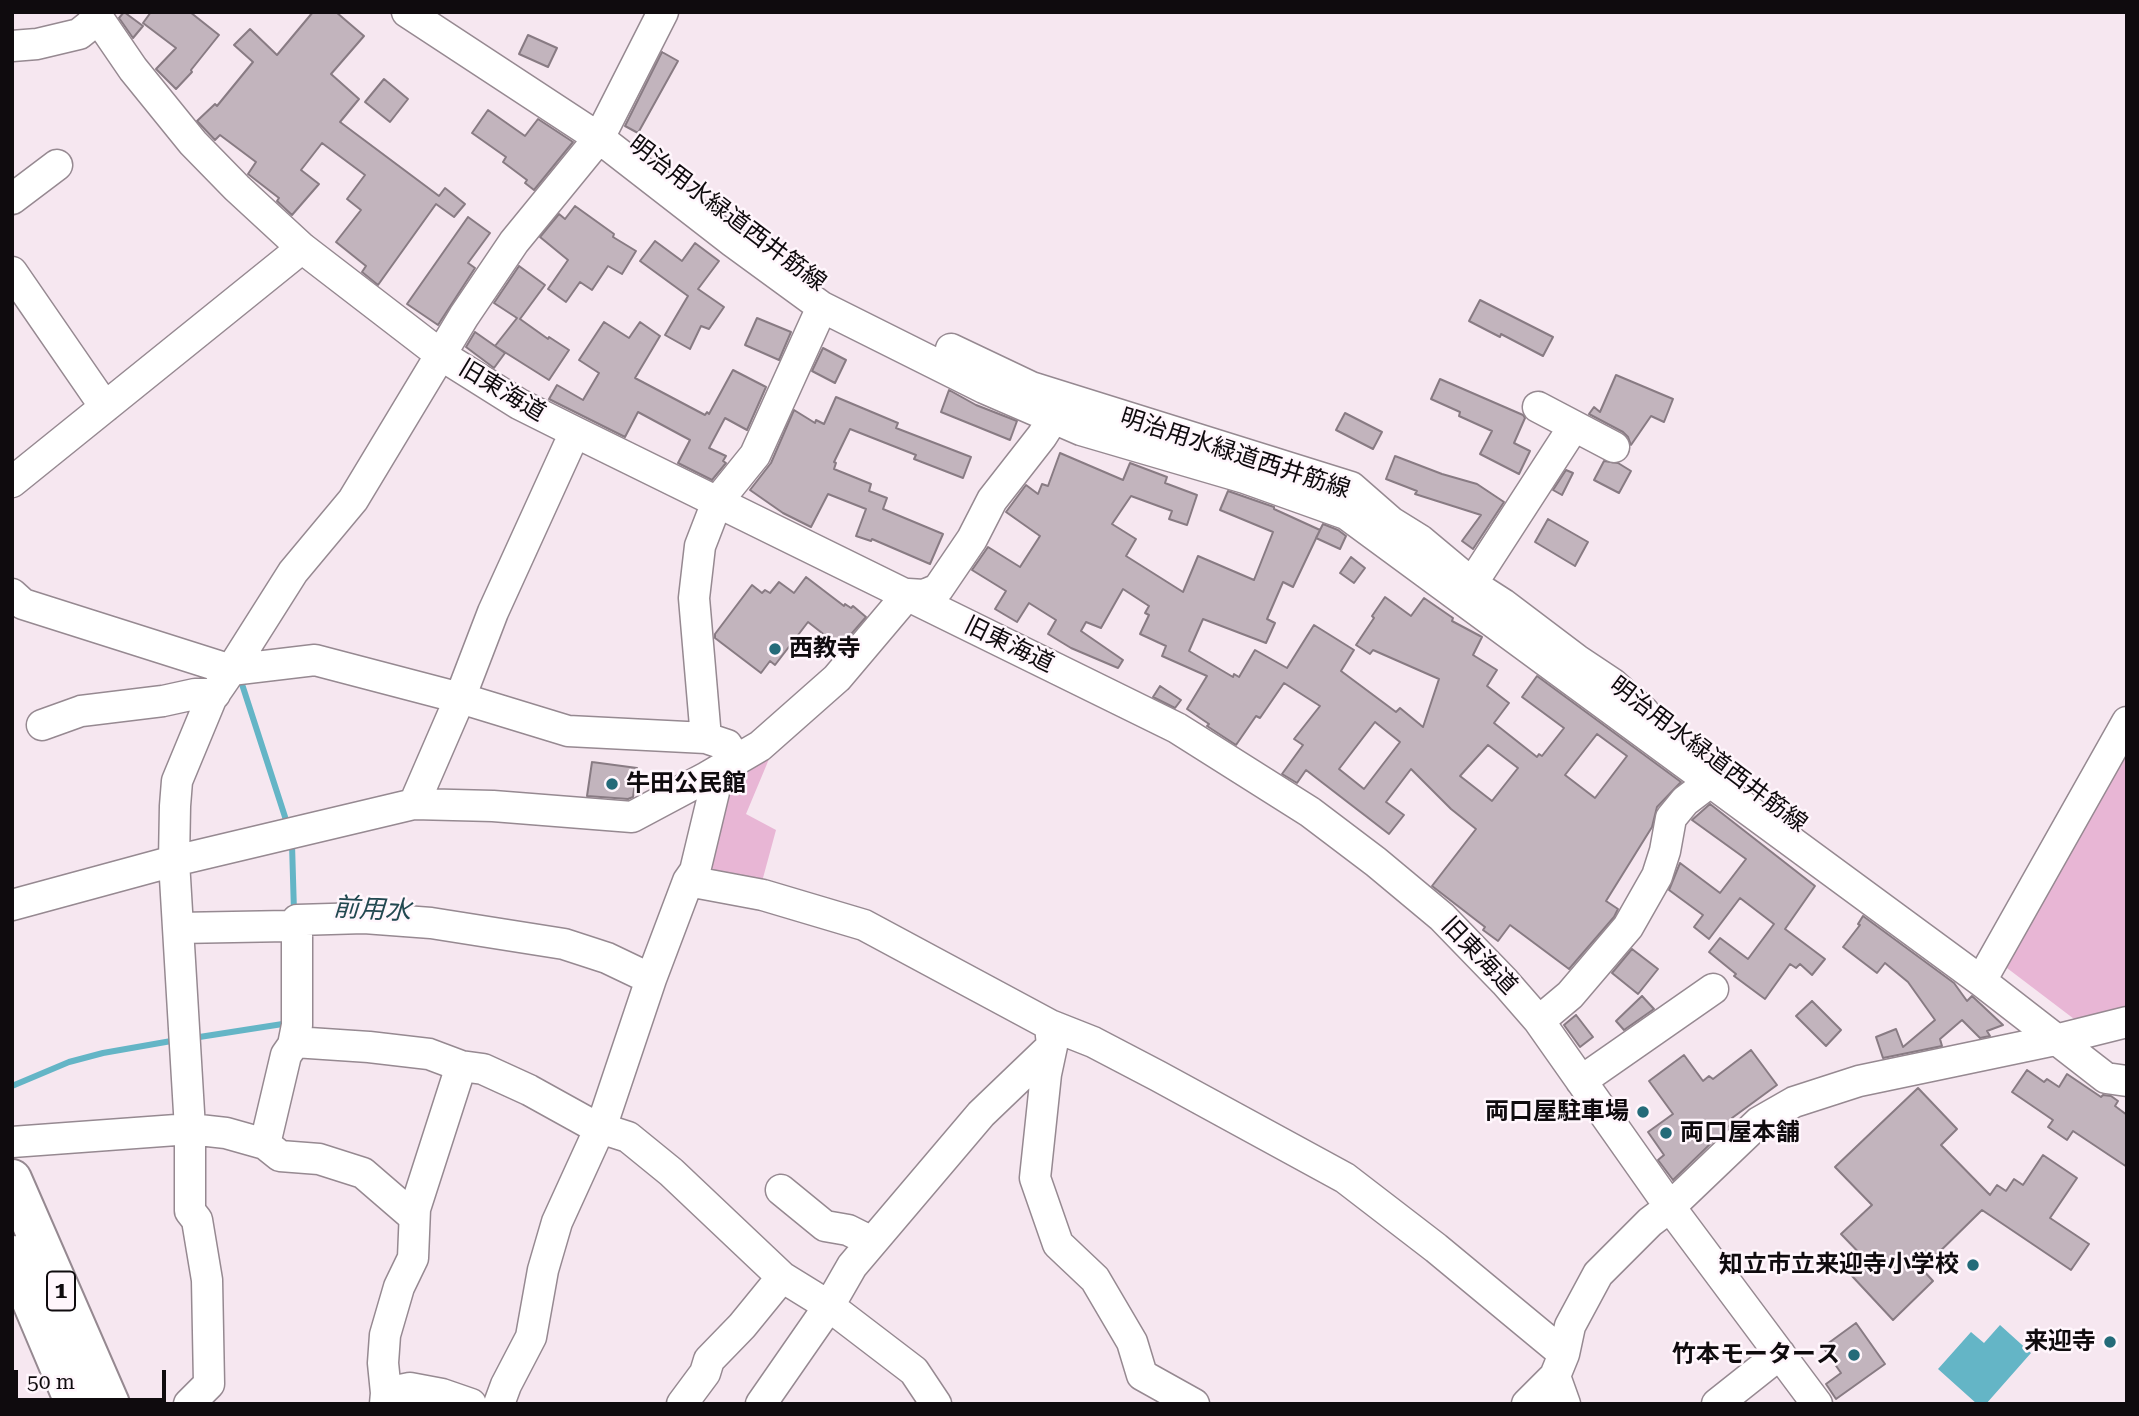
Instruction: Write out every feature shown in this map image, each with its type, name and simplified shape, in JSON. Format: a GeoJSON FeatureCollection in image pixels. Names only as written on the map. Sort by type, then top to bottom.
{"type":"FeatureCollection","features":[{"type":"Feature","properties":{"kind":"highway","name":"1"},"geometry":{"type":"LineString","coordinates":[[12,1179],[110,1404]]}},
{"type":"Feature","properties":{"kind":"highway","name":"1"},"geometry":{"type":"LineString","coordinates":[[12,1255],[75,1404]]}},
{"type":"Feature","properties":{"kind":"street"},"geometry":{"type":"LineString","coordinates":[[407,12],[603,131],[733,242],[822,307],[984,388],[1054,416],[1081,430],[1245,478],[1357,495],[1467,591],[1710,782],[1985,973],[2066,1037],[2106,1078],[2127,1082]]}},
{"type":"Feature","properties":{"kind":"street","name":"明治用水緑道西井筋線"},"geometry":{"type":"LineString","coordinates":[[433,12],[832,292],[1031,387],[1351,487],[1357,495]]}},
{"type":"Feature","properties":{"kind":"street"},"geometry":{"type":"LineString","coordinates":[[189,1404],[209,1384],[207,1280],[197,1220],[190,1211],[190,1129],[174,862],[177,781],[223,682],[293,572],[353,500],[464,316],[514,242],[603,131],[663,12]]}},
{"type":"Feature","properties":{"kind":"street"},"geometry":{"type":"LineString","coordinates":[[12,46],[37,44],[79,34],[97,15]]}},
{"type":"Feature","properties":{"kind":"street","name":"旧東海道"},"geometry":{"type":"LineString","coordinates":[[97,15],[133,69],[193,143],[237,188],[302,248],[442,355],[519,404],[1177,728],[1310,812],[1376,862],[1442,917],[1539,1021],[1670,1207],[1817,1404]]}},
{"type":"Feature","properties":{"kind":"street"},"geometry":{"type":"LineString","coordinates":[[12,199],[57,165]]}},
{"type":"Feature","properties":{"kind":"street"},"geometry":{"type":"LineString","coordinates":[[12,482],[302,248]]}},
{"type":"Feature","properties":{"kind":"street"},"geometry":{"type":"LineString","coordinates":[[12,272],[105,407]]}},
{"type":"Feature","properties":{"kind":"street"},"geometry":{"type":"LineString","coordinates":[[706,738],[694,598],[700,546],[717,502],[755,456],[822,307]]}},
{"type":"Feature","properties":{"kind":"street"},"geometry":{"type":"LineString","coordinates":[[1538,407],[1614,447]]}},
{"type":"Feature","properties":{"kind":"street"},"geometry":{"type":"LineString","coordinates":[[12,905],[174,862],[414,804],[493,806],[632,817],[760,746],[837,678],[908,594],[924,595],[938,589],[972,539],[992,500],[1042,436],[1054,416]]}},
{"type":"Feature","properties":{"kind":"street"},"geometry":{"type":"LineString","coordinates":[[1467,591],[1574,426]]}},
{"type":"Feature","properties":{"kind":"street"},"geometry":{"type":"LineString","coordinates":[[414,804],[460,698],[493,612],[575,432]]}},
{"type":"Feature","properties":{"kind":"street","name":"明治用水緑道西井筋線"},"geometry":{"type":"LineString","coordinates":[[1467,591],[1503,604],[1553,643],[1613,684],[1670,732],[1693,744],[1756,789],[1886,892],[1905,902],[1985,973]]}},
{"type":"Feature","properties":{"kind":"street"},"geometry":{"type":"LineString","coordinates":[[12,594],[23,604],[223,682]]}},
{"type":"Feature","properties":{"kind":"street"},"geometry":{"type":"LineString","coordinates":[[42,725],[81,711],[163,701],[195,694],[223,682],[315,660],[460,698],[568,731],[706,738],[727,745],[736,759]]}},
{"type":"Feature","properties":{"kind":"street"},"geometry":{"type":"LineString","coordinates":[[1985,973],[2127,722]]}},
{"type":"Feature","properties":{"kind":"street"},"geometry":{"type":"LineString","coordinates":[[499,1404],[531,1337],[543,1270],[557,1222],[599,1128],[651,979],[688,881],[695,871],[714,792],[706,778]]}},
{"type":"Feature","properties":{"kind":"street"},"geometry":{"type":"LineString","coordinates":[[1539,1021],[1570,995],[1628,927],[1657,876],[1671,818],[1685,801],[1710,782]]}},
{"type":"Feature","properties":{"kind":"street"},"geometry":{"type":"LineString","coordinates":[[688,881],[763,895],[864,925],[1051,1035],[1093,1042],[1345,1178],[1436,1248],[1561,1378]]}},
{"type":"Feature","properties":{"kind":"street"},"geometry":{"type":"LineString","coordinates":[[178,928],[294,925],[364,918],[431,923],[564,944],[607,958],[651,979]]}},
{"type":"Feature","properties":{"kind":"street"},"geometry":{"type":"LineString","coordinates":[[265,1144],[286,1055],[294,1042],[298,1025],[294,925]]}},
{"type":"Feature","properties":{"kind":"street"},"geometry":{"type":"LineString","coordinates":[[1581,1081],[1713,989]]}},
{"type":"Feature","properties":{"kind":"street"},"geometry":{"type":"LineString","coordinates":[[1527,1404],[1561,1378],[1570,1326],[1598,1274],[1759,1122],[1794,1102],[1859,1080],[2127,1022]]}},
{"type":"Feature","properties":{"kind":"street"},"geometry":{"type":"LineString","coordinates":[[761,1404],[829,1306],[852,1266],[1051,1035]]}},
{"type":"Feature","properties":{"kind":"street"},"geometry":{"type":"LineString","coordinates":[[1051,1035],[1035,1178],[1058,1244],[1095,1279],[1132,1342],[1142,1374],[1195,1404]]}},
{"type":"Feature","properties":{"kind":"street"},"geometry":{"type":"LineString","coordinates":[[2066,1037],[2081,1042],[2106,1060],[2127,1064]]}},
{"type":"Feature","properties":{"kind":"street"},"geometry":{"type":"LineString","coordinates":[[294,1042],[429,1054],[461,1066],[483,1069],[529,1090],[599,1128],[628,1137],[671,1172],[782,1277],[829,1306],[914,1371],[936,1404]]}},
{"type":"Feature","properties":{"kind":"street"},"geometry":{"type":"LineString","coordinates":[[461,1066],[414,1217],[412,1258],[399,1287],[385,1335],[383,1363],[386,1398],[410,1388],[442,1394],[471,1404]]}},
{"type":"Feature","properties":{"kind":"street"},"geometry":{"type":"LineString","coordinates":[[12,1142],[190,1129],[226,1133],[265,1144],[281,1156],[319,1159],[363,1173],[414,1217]]}},
{"type":"Feature","properties":{"kind":"street"},"geometry":{"type":"LineString","coordinates":[[781,1190],[825,1226],[848,1230],[872,1242]]}},
{"type":"Feature","properties":{"kind":"street"},"geometry":{"type":"LineString","coordinates":[[682,1404],[705,1373],[709,1360],[742,1326],[782,1277]]}},
{"type":"Feature","properties":{"kind":"street"},"geometry":{"type":"LineString","coordinates":[[1717,1404],[1780,1354]]}},
{"type":"Feature","properties":{"kind":"shaded area"},"geometry":{"type":"Polygon","coordinates":[[[762,755],[769,759],[746,814],[776,830],[760,889],[706,873],[725,784],[762,755]]]}},
{"type":"Feature","properties":{"kind":"shaded area"},"geometry":{"type":"Polygon","coordinates":[[[2118,756],[2127,761],[2127,1014],[2082,1025],[2003,965],[2118,756]]]}},
{"type":"Feature","properties":{"kind":"water"},"geometry":{"type":"Polygon","coordinates":[[[2000,1325],[2031,1353],[1986,1404],[1977,1404],[1938,1369],[1971,1332],[1984,1343],[2000,1325]]]}},
{"type":"Feature","properties":{"kind":"building"},"geometry":{"type":"Polygon","coordinates":[[[124,12],[143,26],[133,38],[119,18],[124,12]]]}},
{"type":"Feature","properties":{"kind":"building"},"geometry":{"type":"Polygon","coordinates":[[[151,12],[190,12],[219,35],[176,89],[156,69],[176,48],[143,23],[151,12]]]}},
{"type":"Feature","properties":{"kind":"building"},"geometry":{"type":"Polygon","coordinates":[[[313,12],[336,12],[364,36],[331,74],[359,99],[340,122],[439,196],[445,188],[465,204],[454,217],[436,204],[378,285],[362,272],[366,266],[336,242],[361,210],[347,199],[365,175],[322,143],[301,170],[319,184],[292,215],[277,201],[279,198],[248,174],[256,162],[220,135],[215,140],[197,121],[215,104],[217,106],[253,62],[234,45],[250,29],[277,55],[313,12]]]}},
{"type":"Feature","properties":{"kind":"building"},"geometry":{"type":"Polygon","coordinates":[[[528,35],[557,48],[548,67],[519,54],[528,35]]]}},
{"type":"Feature","properties":{"kind":"building"},"geometry":{"type":"Polygon","coordinates":[[[662,52],[678,61],[638,133],[625,126],[662,52]]]}},
{"type":"Feature","properties":{"kind":"building"},"geometry":{"type":"Polygon","coordinates":[[[384,79],[408,99],[390,122],[365,102],[384,79]]]}},
{"type":"Feature","properties":{"kind":"building"},"geometry":{"type":"Polygon","coordinates":[[[488,110],[525,136],[538,119],[573,142],[534,190],[525,183],[527,180],[503,162],[506,157],[472,133],[488,110]]]}},
{"type":"Feature","properties":{"kind":"building"},"geometry":{"type":"Polygon","coordinates":[[[575,206],[614,234],[613,237],[636,251],[622,274],[608,266],[592,290],[580,282],[566,302],[548,289],[568,260],[540,237],[559,214],[565,219],[575,206]]]}},
{"type":"Feature","properties":{"kind":"building"},"geometry":{"type":"Polygon","coordinates":[[[468,217],[490,233],[468,263],[475,268],[438,325],[407,304],[468,217]]]}},
{"type":"Feature","properties":{"kind":"building"},"geometry":{"type":"Polygon","coordinates":[[[655,241],[682,261],[695,243],[719,261],[698,289],[724,307],[709,329],[701,326],[690,349],[665,335],[688,296],[640,261],[655,241]]]}},
{"type":"Feature","properties":{"kind":"building"},"geometry":{"type":"Polygon","coordinates":[[[519,266],[545,285],[520,319],[569,350],[549,380],[495,346],[517,318],[494,303],[519,266]]]}},
{"type":"Feature","properties":{"kind":"building"},"geometry":{"type":"Polygon","coordinates":[[[1480,300],[1553,337],[1543,356],[1469,321],[1480,300]]]}},
{"type":"Feature","properties":{"kind":"building"},"geometry":{"type":"Polygon","coordinates":[[[757,318],[791,332],[779,360],[745,345],[757,318]]]}},
{"type":"Feature","properties":{"kind":"building"},"geometry":{"type":"Polygon","coordinates":[[[604,322],[629,338],[640,322],[660,336],[635,378],[705,415],[707,412],[709,414],[733,370],[766,387],[747,430],[725,418],[709,448],[726,456],[723,461],[726,463],[712,480],[678,463],[690,440],[638,412],[625,437],[549,399],[557,385],[583,400],[599,373],[579,360],[604,322]]]}},
{"type":"Feature","properties":{"kind":"building"},"geometry":{"type":"Polygon","coordinates":[[[475,332],[505,353],[494,368],[466,347],[475,332]]]}},
{"type":"Feature","properties":{"kind":"building"},"geometry":{"type":"Polygon","coordinates":[[[823,348],[846,360],[835,383],[812,371],[823,348]]]}},
{"type":"Feature","properties":{"kind":"building"},"geometry":{"type":"Polygon","coordinates":[[[1616,375],[1673,399],[1664,422],[1651,416],[1631,445],[1623,432],[1589,414],[1594,407],[1600,412],[1616,375]]]}},
{"type":"Feature","properties":{"kind":"building"},"geometry":{"type":"Polygon","coordinates":[[[1440,379],[1523,415],[1525,418],[1514,443],[1530,451],[1519,474],[1480,454],[1492,431],[1431,399],[1440,379]]]}},
{"type":"Feature","properties":{"kind":"building"},"geometry":{"type":"Polygon","coordinates":[[[949,390],[976,405],[1017,421],[1010,440],[941,412],[949,390]]]}},
{"type":"Feature","properties":{"kind":"building"},"geometry":{"type":"Polygon","coordinates":[[[836,397],[898,423],[896,428],[971,457],[963,478],[914,459],[916,455],[850,429],[834,462],[834,469],[871,484],[869,491],[887,498],[883,509],[943,534],[930,564],[872,539],[871,541],[856,536],[866,509],[828,494],[811,527],[783,513],[750,490],[771,463],[794,410],[815,423],[816,420],[824,424],[836,397]]]}},
{"type":"Feature","properties":{"kind":"building"},"geometry":{"type":"Polygon","coordinates":[[[1345,413],[1382,432],[1373,449],[1336,430],[1345,413]]]}},
{"type":"Feature","properties":{"kind":"building"},"geometry":{"type":"Polygon","coordinates":[[[1060,453],[1123,480],[1130,463],[1167,477],[1165,483],[1197,495],[1187,525],[1169,519],[1172,511],[1131,496],[1112,524],[1136,539],[1126,556],[1183,592],[1198,556],[1254,580],[1273,532],[1220,510],[1228,491],[1274,507],[1320,530],[1293,587],[1283,582],[1267,619],[1275,623],[1266,643],[1203,619],[1189,651],[1233,677],[1234,674],[1239,677],[1255,650],[1287,668],[1314,625],[1354,650],[1341,671],[1396,712],[1400,708],[1423,727],[1439,679],[1373,650],[1370,654],[1356,645],[1385,597],[1411,616],[1424,598],[1453,618],[1452,621],[1482,637],[1473,655],[1497,670],[1487,686],[1509,703],[1494,723],[1537,757],[1539,754],[1542,756],[1564,728],[1522,697],[1537,676],[1681,782],[1657,807],[1652,827],[1606,901],[1618,909],[1614,917],[1569,969],[1510,925],[1498,941],[1483,930],[1485,927],[1432,886],[1476,829],[1451,809],[1411,769],[1386,802],[1404,815],[1389,834],[1306,770],[1297,783],[1282,774],[1303,745],[1294,739],[1320,706],[1284,683],[1260,718],[1256,716],[1236,745],[1207,726],[1209,724],[1187,709],[1207,676],[1162,656],[1166,646],[1140,634],[1149,615],[1145,613],[1149,606],[1123,589],[1101,628],[1086,622],[1081,631],[1123,660],[1118,668],[1071,648],[1048,634],[1056,620],[1029,603],[1017,622],[995,609],[1006,591],[972,570],[988,547],[1020,567],[1040,536],[1006,512],[1026,485],[1038,494],[1042,484],[1048,486],[1060,453]],[[1375,722],[1339,769],[1364,789],[1400,742],[1375,722]],[[1597,734],[1565,775],[1595,798],[1627,756],[1597,734]],[[1488,745],[1460,776],[1492,801],[1518,768],[1488,745]]]}},
{"type":"Feature","properties":{"kind":"building"},"geometry":{"type":"Polygon","coordinates":[[[1395,456],[1477,484],[1504,502],[1473,549],[1462,541],[1481,515],[1415,494],[1417,491],[1386,479],[1395,456]]]}},
{"type":"Feature","properties":{"kind":"building"},"geometry":{"type":"Polygon","coordinates":[[[1604,461],[1618,463],[1631,471],[1619,493],[1594,480],[1604,461]]]}},
{"type":"Feature","properties":{"kind":"building"},"geometry":{"type":"Polygon","coordinates":[[[1566,470],[1573,473],[1562,495],[1553,490],[1566,470]]]}},
{"type":"Feature","properties":{"kind":"building"},"geometry":{"type":"Polygon","coordinates":[[[1548,519],[1588,542],[1575,566],[1535,542],[1548,519]]]}},
{"type":"Feature","properties":{"kind":"building"},"geometry":{"type":"Polygon","coordinates":[[[1323,524],[1346,536],[1340,549],[1316,538],[1323,524]]]}},
{"type":"Feature","properties":{"kind":"building"},"geometry":{"type":"Polygon","coordinates":[[[1351,557],[1365,568],[1354,583],[1340,573],[1351,557]]]}},
{"type":"Feature","properties":{"kind":"building"},"geometry":{"type":"Polygon","coordinates":[[[806,577],[844,606],[853,606],[866,617],[840,647],[808,622],[775,665],[770,661],[761,673],[715,638],[715,634],[752,585],[762,593],[765,590],[770,593],[779,582],[794,593],[806,577]]]}},
{"type":"Feature","properties":{"kind":"building"},"geometry":{"type":"Polygon","coordinates":[[[1160,686],[1181,700],[1175,708],[1153,697],[1160,686]]]}},
{"type":"Feature","properties":{"kind":"building","name":"牛田公民館"},"geometry":{"type":"Polygon","coordinates":[[[592,762],[637,768],[633,797],[628,799],[587,796],[592,762]]]}},
{"type":"Feature","properties":{"kind":"building"},"geometry":{"type":"Polygon","coordinates":[[[1710,804],[1815,886],[1785,929],[1825,959],[1812,975],[1800,964],[1796,968],[1790,964],[1765,999],[1734,976],[1736,974],[1709,952],[1720,938],[1748,959],[1774,924],[1740,898],[1709,939],[1694,927],[1703,915],[1669,890],[1680,863],[1720,893],[1746,859],[1692,820],[1710,804]]]}},
{"type":"Feature","properties":{"kind":"building"},"geometry":{"type":"Polygon","coordinates":[[[1863,916],[1954,983],[1967,1001],[1972,996],[2003,1025],[1987,1031],[1990,1036],[1980,1038],[1962,1020],[1940,1039],[1942,1046],[1883,1058],[1876,1037],[1896,1029],[1903,1047],[1935,1020],[1908,982],[1885,963],[1877,973],[1843,947],[1860,925],[1858,924],[1863,916]]]}},
{"type":"Feature","properties":{"kind":"building"},"geometry":{"type":"Polygon","coordinates":[[[1632,949],[1658,969],[1638,994],[1612,973],[1632,949]]]}},
{"type":"Feature","properties":{"kind":"building"},"geometry":{"type":"Polygon","coordinates":[[[1642,996],[1654,1009],[1624,1030],[1616,1021],[1642,996]]]}},
{"type":"Feature","properties":{"kind":"building"},"geometry":{"type":"Polygon","coordinates":[[[1812,1001],[1841,1030],[1826,1046],[1796,1016],[1812,1001]]]}},
{"type":"Feature","properties":{"kind":"building"},"geometry":{"type":"Polygon","coordinates":[[[1576,1015],[1593,1037],[1580,1047],[1564,1025],[1576,1015]]]}},
{"type":"Feature","properties":{"kind":"building"},"geometry":{"type":"Polygon","coordinates":[[[1751,1050],[1777,1085],[1732,1118],[1734,1121],[1673,1180],[1658,1160],[1664,1155],[1648,1132],[1673,1114],[1649,1081],[1684,1055],[1703,1081],[1709,1076],[1713,1079],[1751,1050]]]}},
{"type":"Feature","properties":{"kind":"building"},"geometry":{"type":"Polygon","coordinates":[[[2027,1070],[2044,1082],[2047,1079],[2059,1087],[2067,1074],[2101,1097],[2111,1096],[2118,1101],[2115,1106],[2127,1115],[2127,1167],[2073,1131],[2067,1140],[2048,1127],[2053,1120],[2012,1092],[2027,1070]]]}},
{"type":"Feature","properties":{"kind":"building"},"geometry":{"type":"Polygon","coordinates":[[[1918,1088],[1957,1129],[1941,1145],[1990,1195],[1997,1185],[2006,1191],[2014,1179],[2023,1185],[2043,1155],[2077,1178],[2050,1218],[2089,1244],[2071,1270],[1982,1210],[1922,1269],[1933,1281],[1893,1320],[1852,1276],[1867,1261],[1841,1234],[1872,1205],[1835,1167],[1918,1088]]]}},
{"type":"Feature","properties":{"kind":"building","name":"竹本モータース"},"geometry":{"type":"Polygon","coordinates":[[[1856,1323],[1885,1364],[1836,1399],[1826,1384],[1841,1373],[1823,1347],[1856,1323]]]}},
{"type":"Feature","properties":{"kind":"waterway"},"geometry":{"type":"LineString","coordinates":[[240,678],[287,823]]}},
{"type":"Feature","properties":{"kind":"waterway"},"geometry":{"type":"LineString","coordinates":[[292,844],[294,912]]}},
{"type":"Feature","properties":{"kind":"waterway","name":"前用水"},"geometry":{"type":"LineString","coordinates":[[193,1038],[289,1023]]}},
{"type":"Feature","properties":{"kind":"waterway","name":"前用水"},"geometry":{"type":"LineString","coordinates":[[12,1086],[69,1062],[177,1040]]}},
{"type":"Feature","properties":{"kind":"place","name":"西教寺"},"geometry":{"type":"Point","coordinates":[775,649]}},
{"type":"Feature","properties":{"kind":"place","name":"牛田公民館"},"geometry":{"type":"Point","coordinates":[612,784]}},
{"type":"Feature","properties":{"kind":"place","name":"両口屋駐車場"},"geometry":{"type":"Point","coordinates":[1643,1112]}},
{"type":"Feature","properties":{"kind":"place","name":"両口屋本舗"},"geometry":{"type":"Point","coordinates":[1666,1133]}},
{"type":"Feature","properties":{"kind":"place","name":"知立市立来迎寺小学校"},"geometry":{"type":"Point","coordinates":[1973,1265]}},
{"type":"Feature","properties":{"kind":"place","name":"来迎寺"},"geometry":{"type":"Point","coordinates":[2110,1342]}},
{"type":"Feature","properties":{"kind":"place","name":"竹本モータース"},"geometry":{"type":"Point","coordinates":[1854,1355]}}]}
